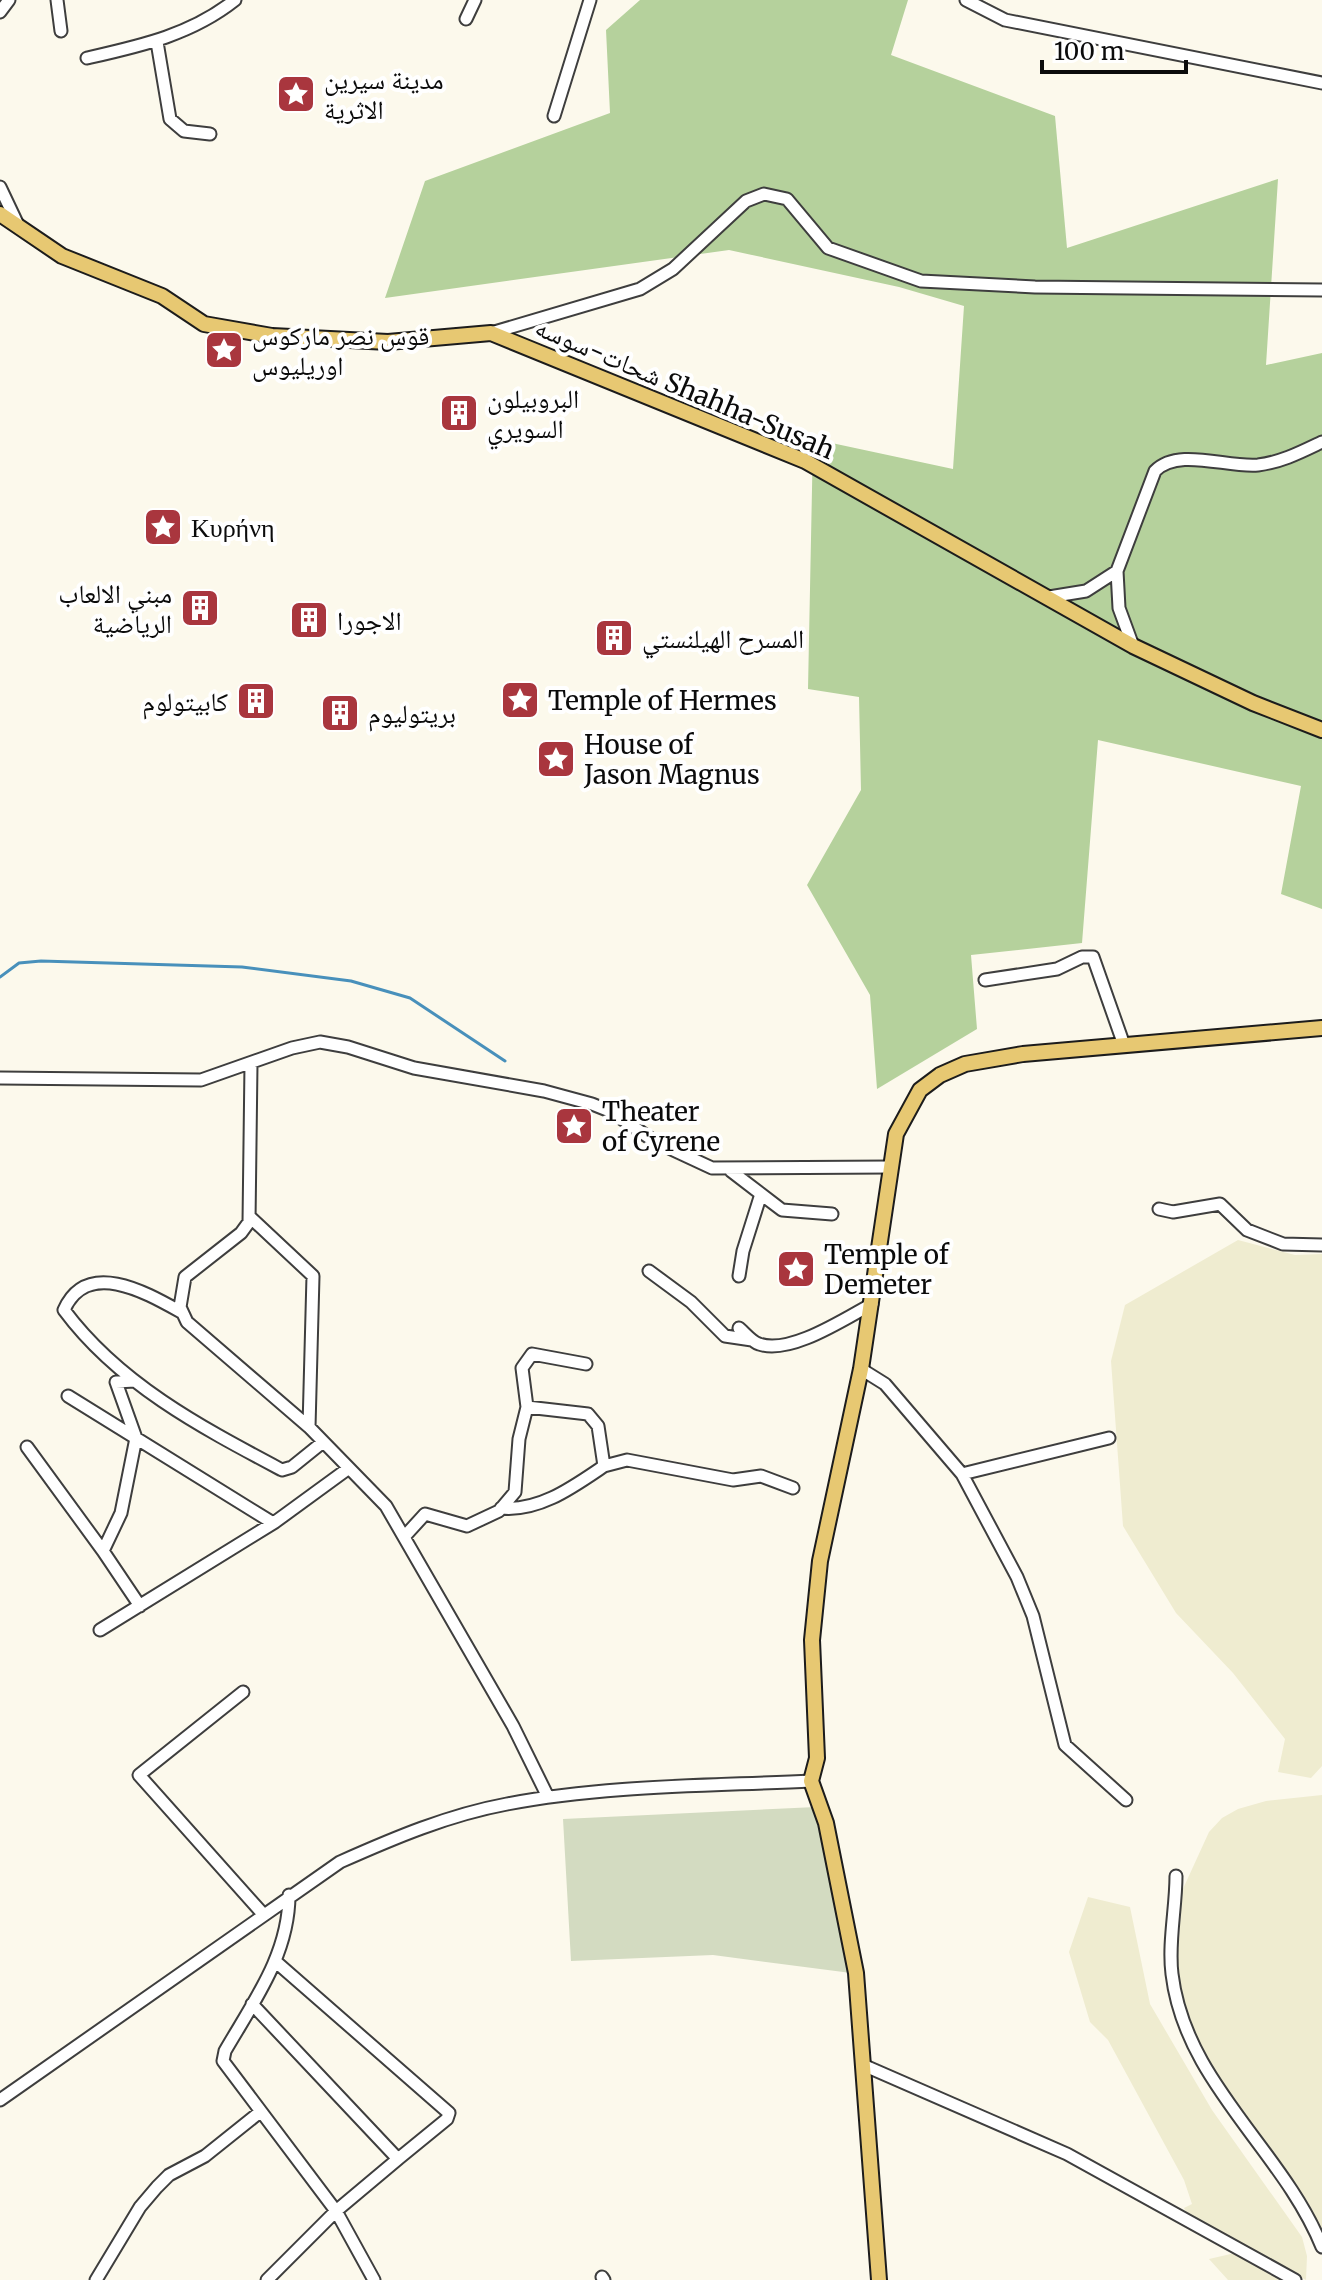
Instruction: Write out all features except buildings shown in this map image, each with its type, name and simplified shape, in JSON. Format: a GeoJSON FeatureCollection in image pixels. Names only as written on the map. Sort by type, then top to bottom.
{"type":"FeatureCollection","features":[{"type":"Feature","properties":{"kind":"main road","name":"شحات-سوسه Shahha-Susah"},"geometry":{"type":"LineString","coordinates":[[0,214],[62,256],[162,296],[196,320],[213,326],[272,336],[388,342],[491,333],[805,461],[1133,646],[1253,703],[1322,730]]}},
{"type":"Feature","properties":{"kind":"main road"},"geometry":{"type":"LineString","coordinates":[[879,2280],[856,1973],[826,1823],[811,1781],[817,1758],[812,1640],[815,1600],[836,1479],[872,1304],[896,1134],[920,1090],[940,1075],[994,1057],[1322,1028]]}},
{"type":"Feature","properties":{"kind":"street"},"geometry":{"type":"LineString","coordinates":[[0,12],[9,0]]}},
{"type":"Feature","properties":{"kind":"street"},"geometry":{"type":"LineString","coordinates":[[57,0],[61,31]]}},
{"type":"Feature","properties":{"kind":"street"},"geometry":{"type":"LineString","coordinates":[[87,58],[157,42],[210,20],[235,0]]}},
{"type":"Feature","properties":{"kind":"street"},"geometry":{"type":"LineString","coordinates":[[466,19],[475,0]]}},
{"type":"Feature","properties":{"kind":"street"},"geometry":{"type":"LineString","coordinates":[[554,116],[590,0]]}},
{"type":"Feature","properties":{"kind":"street"},"geometry":{"type":"LineString","coordinates":[[966,0],[1005,20],[1322,83]]}},
{"type":"Feature","properties":{"kind":"street"},"geometry":{"type":"LineString","coordinates":[[157,42],[170,119],[184,131],[210,134]]}},
{"type":"Feature","properties":{"kind":"street"},"geometry":{"type":"LineString","coordinates":[[0,187],[20,230]]}},
{"type":"Feature","properties":{"kind":"street"},"geometry":{"type":"LineString","coordinates":[[491,333],[640,289],[673,269],[746,201],[764,194],[787,199],[828,248],[921,281],[1035,287],[1322,290]]}},
{"type":"Feature","properties":{"kind":"street"},"geometry":{"type":"LineString","coordinates":[[1133,646],[1119,608],[1117,571],[1146,488],[1162,464],[1184,460],[1233,466],[1259,465],[1294,457],[1322,442]]}},
{"type":"Feature","properties":{"kind":"street"},"geometry":{"type":"LineString","coordinates":[[1049,597],[1086,591],[1117,571]]}},
{"type":"Feature","properties":{"kind":"street"},"geometry":{"type":"LineString","coordinates":[[985,980],[1057,969],[1082,957],[1093,957],[1124,1045]]}},
{"type":"Feature","properties":{"kind":"street"},"geometry":{"type":"LineString","coordinates":[[0,1078],[201,1080],[305,1044],[348,1047],[414,1068],[544,1091],[592,1104],[612,1112],[684,1157],[712,1168],[891,1167]]}},
{"type":"Feature","properties":{"kind":"street"},"geometry":{"type":"LineString","coordinates":[[181,1312],[185,1277],[241,1233],[250,1217],[251,1064]]}},
{"type":"Feature","properties":{"kind":"street"},"geometry":{"type":"LineString","coordinates":[[731,1170],[782,1210],[832,1214]]}},
{"type":"Feature","properties":{"kind":"street"},"geometry":{"type":"LineString","coordinates":[[739,1276],[743,1251],[761,1194]]}},
{"type":"Feature","properties":{"kind":"street"},"geometry":{"type":"LineString","coordinates":[[1159,1209],[1173,1212],[1220,1204],[1247,1230],[1283,1244],[1322,1245]]}},
{"type":"Feature","properties":{"kind":"street"},"geometry":{"type":"LineString","coordinates":[[250,1217],[295,1256],[313,1278],[309,1320],[309,1427]]}},
{"type":"Feature","properties":{"kind":"street"},"geometry":{"type":"LineString","coordinates":[[649,1271],[691,1302],[725,1336],[752,1340]]}},
{"type":"Feature","properties":{"kind":"street"},"geometry":{"type":"LineString","coordinates":[[323,1442],[284,1470],[181,1416],[84,1337],[64,1310],[65,1306],[78,1290],[112,1282],[135,1288],[181,1312],[187,1322],[309,1427],[386,1506],[513,1726],[548,1797]]}},
{"type":"Feature","properties":{"kind":"street"},"geometry":{"type":"LineString","coordinates":[[739,1328],[757,1344],[781,1347],[824,1330],[872,1304]]}},
{"type":"Feature","properties":{"kind":"street"},"geometry":{"type":"LineString","coordinates":[[404,1537],[425,1514],[467,1526],[501,1508],[515,1492],[519,1439],[527,1407],[522,1368],[532,1354],[586,1364]]}},
{"type":"Feature","properties":{"kind":"street"},"geometry":{"type":"LineString","coordinates":[[861,1369],[885,1384],[962,1474],[1017,1577],[1033,1616],[1065,1745],[1126,1800]]}},
{"type":"Feature","properties":{"kind":"street"},"geometry":{"type":"LineString","coordinates":[[103,1551],[121,1513],[136,1438],[116,1382],[135,1381]]}},
{"type":"Feature","properties":{"kind":"street"},"geometry":{"type":"LineString","coordinates":[[68,1396],[273,1523]]}},
{"type":"Feature","properties":{"kind":"street"},"geometry":{"type":"LineString","coordinates":[[527,1407],[588,1414],[598,1426],[604,1466]]}},
{"type":"Feature","properties":{"kind":"street"},"geometry":{"type":"LineString","coordinates":[[962,1474],[1109,1438]]}},
{"type":"Feature","properties":{"kind":"street"},"geometry":{"type":"LineString","coordinates":[[27,1447],[140,1606]]}},
{"type":"Feature","properties":{"kind":"street"},"geometry":{"type":"LineString","coordinates":[[501,1508],[521,1510],[568,1490],[604,1466],[627,1460],[733,1480],[761,1476],[793,1488]]}},
{"type":"Feature","properties":{"kind":"street"},"geometry":{"type":"LineString","coordinates":[[100,1630],[273,1523],[349,1468]]}},
{"type":"Feature","properties":{"kind":"street"},"geometry":{"type":"LineString","coordinates":[[243,1692],[139,1775],[263,1914]]}},
{"type":"Feature","properties":{"kind":"street"},"geometry":{"type":"LineString","coordinates":[[0,2100],[289,1895],[340,1862],[400,1836],[459,1816],[548,1797],[811,1781]]}},
{"type":"Feature","properties":{"kind":"street"},"geometry":{"type":"LineString","coordinates":[[1176,1876],[1172,1973],[1184,2019],[1213,2082],[1289,2186],[1322,2247]]}},
{"type":"Feature","properties":{"kind":"street"},"geometry":{"type":"LineString","coordinates":[[289,1895],[289,1925],[275,1961],[225,2051],[223,2061],[336,2211],[374,2280]]}},
{"type":"Feature","properties":{"kind":"street"},"geometry":{"type":"LineString","coordinates":[[267,2280],[336,2211],[447,2119],[449,2113],[275,1961]]}},
{"type":"Feature","properties":{"kind":"street"},"geometry":{"type":"LineString","coordinates":[[252,2004],[398,2159]]}},
{"type":"Feature","properties":{"kind":"street"},"geometry":{"type":"LineString","coordinates":[[863,2065],[1067,2154],[1295,2280]]}},
{"type":"Feature","properties":{"kind":"street"},"geometry":{"type":"LineString","coordinates":[[96,2280],[140,2207],[157,2187],[169,2175],[205,2156],[260,2112]]}},
{"type":"Feature","properties":{"kind":"shaded area"},"geometry":{"type":"Polygon","coordinates":[[[1238,1240],[1295,1255],[1322,1254],[1322,1766],[1311,1778],[1278,1772],[1285,1739],[1233,1673],[1176,1613],[1123,1526],[1111,1361],[1125,1305],[1238,1240]]]}},
{"type":"Feature","properties":{"kind":"shaded area"},"geometry":{"type":"Polygon","coordinates":[[[1322,1795],[1322,2229],[1210,2068],[1190,2022],[1177,1973],[1182,1891],[1209,1832],[1222,1818],[1238,1809],[1266,1801],[1322,1795]]]}},
{"type":"Feature","properties":{"kind":"shaded area"},"geometry":{"type":"Polygon","coordinates":[[[1088,1897],[1130,1907],[1150,2004],[1212,2110],[1302,2237],[1307,2256],[1306,2280],[1187,2214],[1184,2208],[1192,2204],[1184,2180],[1108,2040],[1090,2022],[1069,1952],[1088,1897]]]}},
{"type":"Feature","properties":{"kind":"shaded area"},"geometry":{"type":"Polygon","coordinates":[[[1235,2253],[1285,2280],[1228,2280],[1209,2259],[1235,2253]]]}},
{"type":"Feature","properties":{"kind":"green space"},"geometry":{"type":"Polygon","coordinates":[[[640,0],[908,0],[891,55],[1055,116],[1067,248],[1278,179],[1266,365],[1322,353],[1322,909],[1281,894],[1301,786],[1098,740],[1082,943],[971,955],[977,1029],[877,1089],[870,995],[807,885],[861,790],[859,697],[808,689],[813,439],[953,469],[964,306],[899,287],[729,250],[385,298],[425,181],[610,113],[606,30],[640,0]]]}},
{"type":"Feature","properties":{"kind":"green space"},"geometry":{"type":"Polygon","coordinates":[[[816,1807],[851,1973],[713,1955],[571,1961],[563,1819],[816,1807]]]}},
{"type":"Feature","properties":{"kind":"waterway"},"geometry":{"type":"LineString","coordinates":[[0,977],[19,963],[41,961],[242,967],[351,981],[410,998],[505,1061]]}},
{"type":"Feature","properties":{"kind":"place","name":"مدينة سيرين الاثرية"},"geometry":{"type":"Point","coordinates":[296,94]}},
{"type":"Feature","properties":{"kind":"place","name":"قوس نصر ماركوس اوريليوس"},"geometry":{"type":"Point","coordinates":[224,350]}},
{"type":"Feature","properties":{"kind":"place","name":"البروبيلون السويري"},"geometry":{"type":"Point","coordinates":[459,413]}},
{"type":"Feature","properties":{"kind":"place","name":"Κυρήνη"},"geometry":{"type":"Point","coordinates":[163,527]}},
{"type":"Feature","properties":{"kind":"place","name":"مبني الالعاب الرياضية"},"geometry":{"type":"Point","coordinates":[200,608]}},
{"type":"Feature","properties":{"kind":"place","name":"الاجورا"},"geometry":{"type":"Point","coordinates":[309,620]}},
{"type":"Feature","properties":{"kind":"place","name":"المسرح الهيلنستي"},"geometry":{"type":"Point","coordinates":[614,638]}},
{"type":"Feature","properties":{"kind":"place","name":"Temple of Hermes"},"geometry":{"type":"Point","coordinates":[520,700]}},
{"type":"Feature","properties":{"kind":"place","name":"كابيتولوم"},"geometry":{"type":"Point","coordinates":[256,701]}},
{"type":"Feature","properties":{"kind":"place","name":"بريتوليوم"},"geometry":{"type":"Point","coordinates":[340,713]}},
{"type":"Feature","properties":{"kind":"place","name":"House of Jason Magnus"},"geometry":{"type":"Point","coordinates":[556,759]}},
{"type":"Feature","properties":{"kind":"place","name":"Theater of Cyrene"},"geometry":{"type":"Point","coordinates":[574,1126]}},
{"type":"Feature","properties":{"kind":"place","name":"Temple of Demeter"},"geometry":{"type":"Point","coordinates":[796,1269]}}]}
